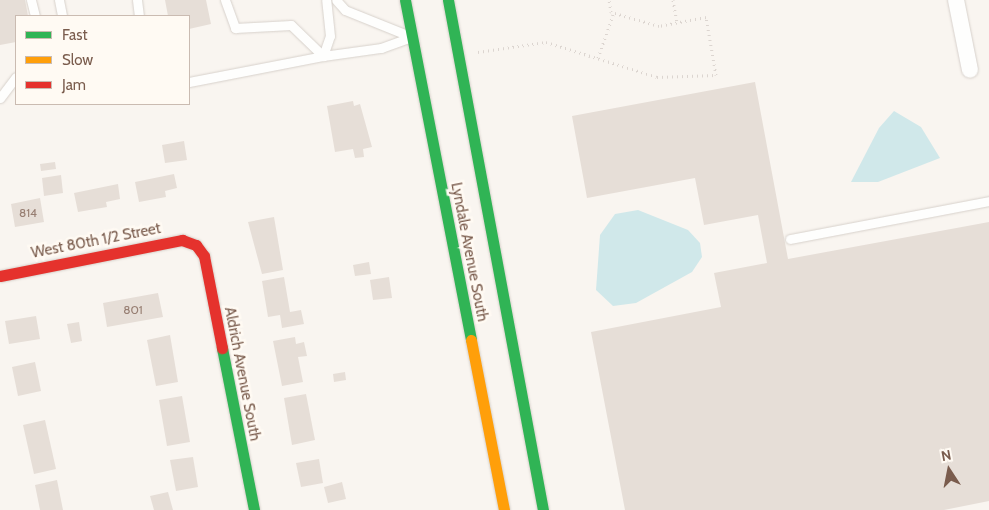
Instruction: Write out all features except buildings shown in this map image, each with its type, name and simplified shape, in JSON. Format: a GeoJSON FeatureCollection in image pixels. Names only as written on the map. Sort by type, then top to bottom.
{"type":"FeatureCollection","features":[{"type":"Feature","properties":{"kind":"main road","name":"Lyndale Avenue South"},"geometry":{"type":"LineString","coordinates":[[405,0],[504,510]]}},
{"type":"Feature","properties":{"kind":"main road","name":"Lyndale Avenue South"},"geometry":{"type":"LineString","coordinates":[[448,0],[543,510]]}},
{"type":"Feature","properties":{"kind":"main road","name":"West 80th 1/2 Street"},"geometry":{"type":"LineString","coordinates":[[0,276],[182,240],[196,245]]}},
{"type":"Feature","properties":{"kind":"main road","name":"Aldrich Avenue South"},"geometry":{"type":"LineString","coordinates":[[196,245],[204,256],[254,510]]}},
{"type":"Feature","properties":{"kind":"street"},"geometry":{"type":"LineString","coordinates":[[956,0],[970,70]]}},
{"type":"Feature","properties":{"kind":"lane"},"geometry":{"type":"LineString","coordinates":[[31,0],[35,15]]}},
{"type":"Feature","properties":{"kind":"lane"},"geometry":{"type":"LineString","coordinates":[[58,0],[62,15]]}},
{"type":"Feature","properties":{"kind":"lane"},"geometry":{"type":"LineString","coordinates":[[136,0],[139,15]]}},
{"type":"Feature","properties":{"kind":"lane"},"geometry":{"type":"LineString","coordinates":[[225,0],[235,28],[291,26],[323,56]]}},
{"type":"Feature","properties":{"kind":"lane"},"geometry":{"type":"LineString","coordinates":[[323,56],[330,36],[326,0]]}},
{"type":"Feature","properties":{"kind":"lane"},"geometry":{"type":"LineString","coordinates":[[336,0],[345,10],[412,37]]}},
{"type":"Feature","properties":{"kind":"lane"},"geometry":{"type":"LineString","coordinates":[[190,82],[323,56],[381,48],[412,37]]}},
{"type":"Feature","properties":{"kind":"lane"},"geometry":{"type":"LineString","coordinates":[[0,98],[15,78]]}},
{"type":"Feature","properties":{"kind":"lane"},"geometry":{"type":"LineString","coordinates":[[790,239],[989,201]]}},
{"type":"Feature","properties":{"kind":"path"},"geometry":{"type":"LineString","coordinates":[[598,58],[614,12],[609,0]]}},
{"type":"Feature","properties":{"kind":"path"},"geometry":{"type":"LineString","coordinates":[[673,0],[677,23]]}},
{"type":"Feature","properties":{"kind":"path"},"geometry":{"type":"LineString","coordinates":[[458,56],[546,42],[666,78],[716,75],[706,17],[658,26],[614,12]]}},
{"type":"Feature","properties":{"kind":"water"},"geometry":{"type":"Polygon","coordinates":[[[894,111],[921,127],[940,158],[878,182],[851,182],[879,128],[894,111]]]}},
{"type":"Feature","properties":{"kind":"water"},"geometry":{"type":"Polygon","coordinates":[[[638,210],[688,230],[700,243],[702,257],[692,272],[636,303],[613,306],[596,290],[600,235],[615,214],[638,210]]]}},
{"type":"Feature","properties":{"kind":"traffic: fast"},"geometry":{"type":"LineString","coordinates":[[405,0],[471,340]]}},
{"type":"Feature","properties":{"kind":"traffic: fast"},"geometry":{"type":"LineString","coordinates":[[448,0],[543,510]]}},
{"type":"Feature","properties":{"kind":"traffic: fast"},"geometry":{"type":"LineString","coordinates":[[222,348],[254,510]]}},
{"type":"Feature","properties":{"kind":"traffic: slow"},"geometry":{"type":"LineString","coordinates":[[471,340],[504,510]]}},
{"type":"Feature","properties":{"kind":"traffic: jam"},"geometry":{"type":"LineString","coordinates":[[0,276],[182,240],[196,245],[204,256],[222,348]]}}]}
